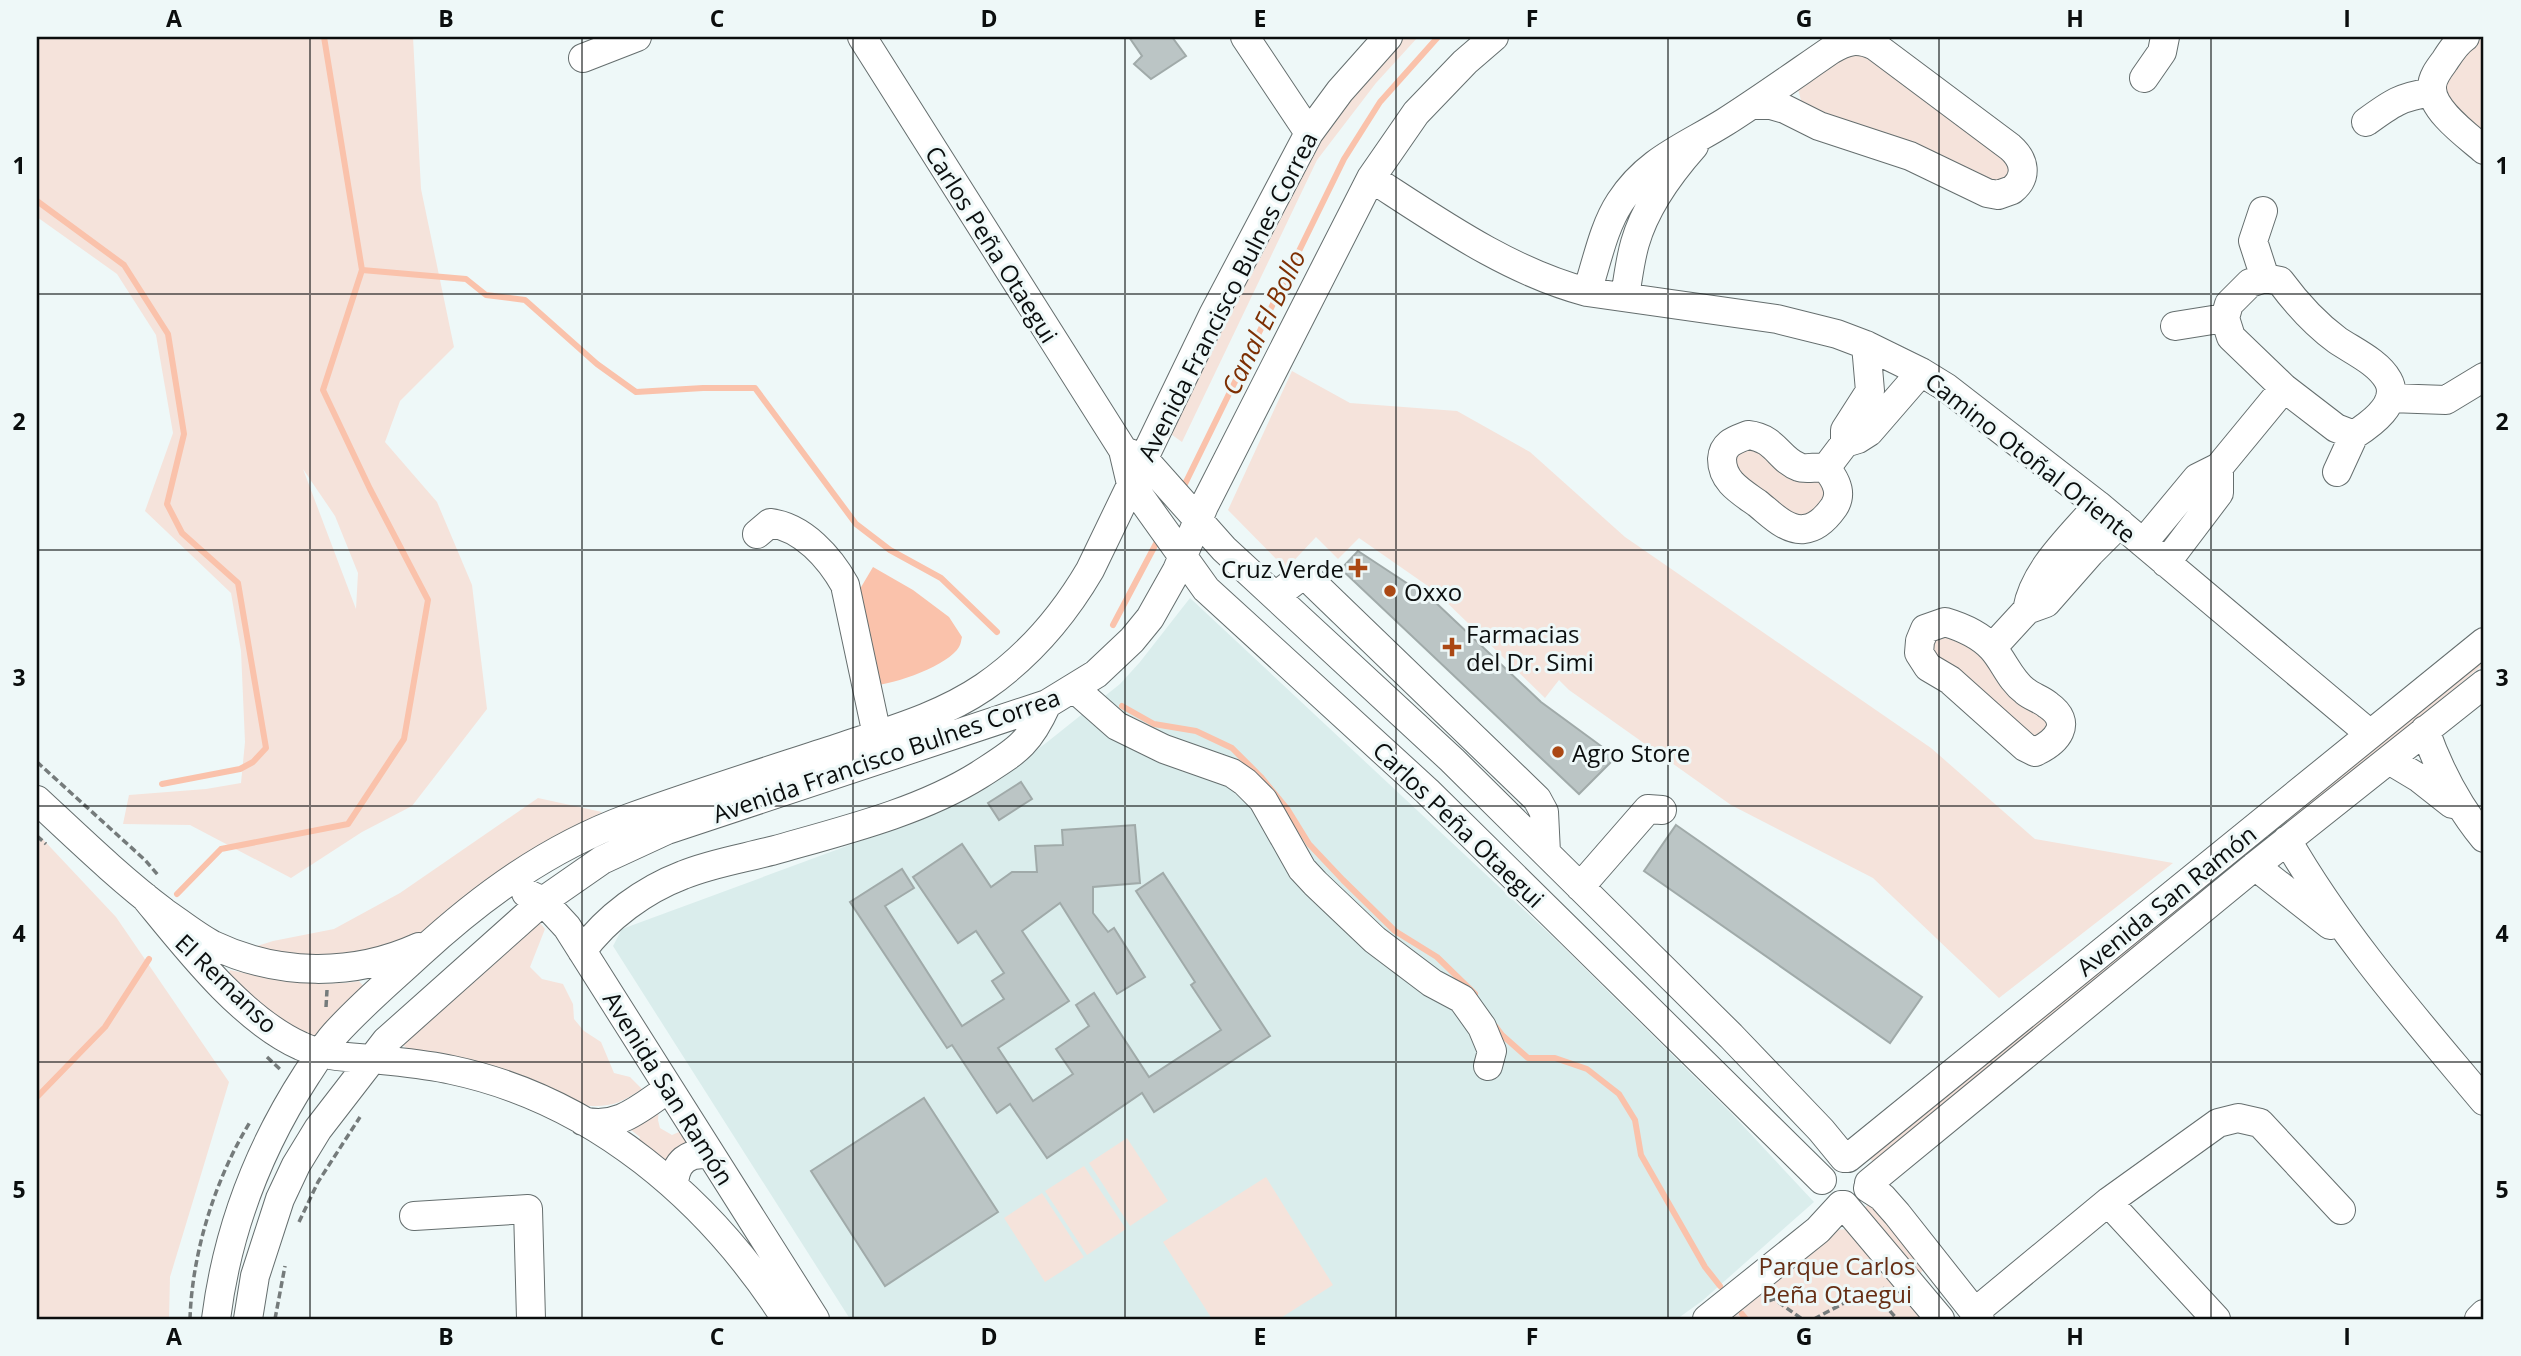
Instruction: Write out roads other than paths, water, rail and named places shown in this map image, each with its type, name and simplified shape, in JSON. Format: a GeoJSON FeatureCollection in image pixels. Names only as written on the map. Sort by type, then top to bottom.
{"type":"FeatureCollection","features":[{"type":"Feature","properties":{"kind":"street","name":"Carlos Peña Otaegui"},"geometry":{"type":"LineString","coordinates":[[862,37],[1141,462],[1192,516],[1452,760],[1731,1036],[1846,1158]]}},
{"type":"Feature","properties":{"kind":"street"},"geometry":{"type":"LineString","coordinates":[[1245,37],[1309,133]]}},
{"type":"Feature","properties":{"kind":"street","name":"Avenida Francisco Bulnes Correa"},"geometry":{"type":"LineString","coordinates":[[1141,462],[1213,316],[1309,133],[1340,92],[1388,37]]}},
{"type":"Feature","properties":{"kind":"street","name":"Avenida Francisco Bulnes Correa"},"geometry":{"type":"LineString","coordinates":[[248,1319],[265,1238],[280,1199],[313,1137],[371,1059],[404,1023],[543,901],[602,860],[667,830],[1047,704],[1075,689],[1115,658],[1141,629],[1165,595],[1177,548],[1192,516],[1371,178],[1416,113],[1465,62],[1494,37]]}},
{"type":"Feature","properties":{"kind":"street"},"geometry":{"type":"LineString","coordinates":[[2144,78],[2162,52],[2165,37]]}},
{"type":"Feature","properties":{"kind":"street"},"geometry":{"type":"LineString","coordinates":[[2465,37],[2450,52],[2436,74],[2431,84],[2432,92],[2438,106],[2448,118],[2484,150]]}},
{"type":"Feature","properties":{"kind":"street"},"geometry":{"type":"LineString","coordinates":[[583,58],[625,38]]}},
{"type":"Feature","properties":{"kind":"street"},"geometry":{"type":"LineString","coordinates":[[1587,292],[1610,219],[1621,201],[1648,169],[1674,150],[1751,105],[1843,43],[1854,40],[1871,44],[2014,151],[2023,164],[2022,177],[2012,190],[1992,194],[1909,156],[1803,120],[1777,107],[1751,105]]}},
{"type":"Feature","properties":{"kind":"street"},"geometry":{"type":"LineString","coordinates":[[1794,76],[1789,91],[1791,102],[1803,120]]}},
{"type":"Feature","properties":{"kind":"street"},"geometry":{"type":"LineString","coordinates":[[2366,122],[2393,102],[2407,96],[2432,92]]}},
{"type":"Feature","properties":{"kind":"street"},"geometry":{"type":"LineString","coordinates":[[1625,296],[1635,241],[1670,177],[1702,136]]}},
{"type":"Feature","properties":{"kind":"street","name":"Camino Otoñal Oriente"},"geometry":{"type":"LineString","coordinates":[[1371,178],[1511,263],[1561,285],[1587,292],[1777,319],[1837,334],[1921,372],[1972,407],[2098,505],[2370,734]]}},
{"type":"Feature","properties":{"kind":"street"},"geometry":{"type":"LineString","coordinates":[[2263,211],[2253,241],[2265,278]]}},
{"type":"Feature","properties":{"kind":"street"},"geometry":{"type":"LineString","coordinates":[[2337,472],[2354,435],[2369,425],[2385,408],[2390,398],[2389,381],[2377,368],[2335,339],[2302,310],[2280,281],[2265,278],[2250,283],[2229,304],[2225,318],[2231,337],[2284,388],[2336,428],[2354,435]]}},
{"type":"Feature","properties":{"kind":"street"},"geometry":{"type":"LineString","coordinates":[[2175,326],[2225,318]]}},
{"type":"Feature","properties":{"kind":"street"},"geometry":{"type":"LineString","coordinates":[[1845,443],[1845,430],[1870,391],[1866,345]]}},
{"type":"Feature","properties":{"kind":"street"},"geometry":{"type":"LineString","coordinates":[[1826,468],[1845,443],[1869,432],[1921,372]]}},
{"type":"Feature","properties":{"kind":"street"},"geometry":{"type":"LineString","coordinates":[[2390,398],[2446,400],[2484,377]]}},
{"type":"Feature","properties":{"kind":"street"},"geometry":{"type":"LineString","coordinates":[[2143,543],[2197,478],[2219,467],[2284,388]]}},
{"type":"Feature","properties":{"kind":"street","name":"Carlos Peña Otaegui"},"geometry":{"type":"LineString","coordinates":[[1141,462],[1136,492],[1206,589],[1427,791],[1822,1180]]}},
{"type":"Feature","properties":{"kind":"street"},"geometry":{"type":"LineString","coordinates":[[2166,563],[2218,493],[2219,467]]}},
{"type":"Feature","properties":{"kind":"street","name":"Avenida Francisco Bulnes Correa"},"geometry":{"type":"LineString","coordinates":[[216,1319],[226,1262],[237,1222],[250,1183],[281,1116],[333,1036],[435,940],[499,886],[528,866],[567,845],[625,820],[932,716],[992,682],[1031,648],[1073,598],[1136,492]]}},
{"type":"Feature","properties":{"kind":"street"},"geometry":{"type":"LineString","coordinates":[[2027,610],[2029,594],[2037,578],[2098,505]]}},
{"type":"Feature","properties":{"kind":"street"},"geometry":{"type":"LineString","coordinates":[[757,534],[770,523],[783,525],[819,549],[834,565],[845,585],[877,735]]}},
{"type":"Feature","properties":{"kind":"street"},"geometry":{"type":"LineString","coordinates":[[1992,648],[2027,610],[2046,603],[2120,523]]}},
{"type":"Feature","properties":{"kind":"street"},"geometry":{"type":"LineString","coordinates":[[1277,595],[1299,578],[1310,580],[1537,799],[1544,812],[1546,853]]}},
{"type":"Feature","properties":{"kind":"street"},"geometry":{"type":"LineString","coordinates":[[1945,622],[1965,628],[1992,648],[2005,669],[2025,692],[2052,707],[2059,715],[2062,726],[2054,742],[2047,747],[2035,752],[2025,747],[1950,680],[1928,667],[1919,653],[1925,629],[1945,622]]}},
{"type":"Feature","properties":{"kind":"street","name":"Avenida San Ramón"},"geometry":{"type":"LineString","coordinates":[[1846,1158],[2484,642]]}},
{"type":"Feature","properties":{"kind":"street","name":"Avenida San Ramón"},"geometry":{"type":"LineString","coordinates":[[1869,1185],[2255,866],[2484,684]]}},
{"type":"Feature","properties":{"kind":"street"},"geometry":{"type":"LineString","coordinates":[[1075,689],[1117,726],[1164,750],[1232,773],[1245,782],[1263,800],[1291,851],[1315,883],[1374,940],[1432,983],[1462,999],[1482,1027],[1492,1051],[1488,1066]]}},
{"type":"Feature","properties":{"kind":"street"},"geometry":{"type":"LineString","coordinates":[[582,951],[595,933],[628,905],[682,875],[929,802],[960,787],[1015,752],[1034,732],[1047,704]]}},
{"type":"Feature","properties":{"kind":"street"},"geometry":{"type":"LineString","coordinates":[[2426,730],[2442,775],[2480,833]]}},
{"type":"Feature","properties":{"kind":"street"},"geometry":{"type":"LineString","coordinates":[[1427,791],[1444,785],[1449,778],[1452,760]]}},
{"type":"Feature","properties":{"kind":"street"},"geometry":{"type":"LineString","coordinates":[[2389,760],[2449,801],[2480,833]]}},
{"type":"Feature","properties":{"kind":"street"},"geometry":{"type":"LineString","coordinates":[[1457,821],[1457,810],[1462,799],[1472,792],[1483,792]]}},
{"type":"Feature","properties":{"kind":"street","name":"El Remanso"},"geometry":{"type":"LineString","coordinates":[[37,800],[153,888],[211,944],[248,959],[287,968],[327,970],[365,965],[400,955],[435,940]]}},
{"type":"Feature","properties":{"kind":"street"},"geometry":{"type":"LineString","coordinates":[[1580,887],[1647,809],[1662,810]]}},
{"type":"Feature","properties":{"kind":"street"},"geometry":{"type":"LineString","coordinates":[[2287,840],[2310,879],[2361,953],[2484,1101]]}},
{"type":"Feature","properties":{"kind":"street"},"geometry":{"type":"LineString","coordinates":[[2255,866],[2361,953]]}},
{"type":"Feature","properties":{"kind":"street","name":"Avenida San Ramón"},"geometry":{"type":"LineString","coordinates":[[499,886],[522,891],[543,901],[562,920],[815,1319]]}},
{"type":"Feature","properties":{"kind":"street","name":"El Remanso"},"geometry":{"type":"LineString","coordinates":[[153,888],[198,962],[273,1030],[320,1054]]}},
{"type":"Feature","properties":{"kind":"street"},"geometry":{"type":"LineString","coordinates":[[371,1059],[366,1051],[368,1016],[386,985]]}},
{"type":"Feature","properties":{"kind":"street","name":"Avenida San Ramón"},"geometry":{"type":"LineString","coordinates":[[320,1054],[344,1059],[425,1065],[483,1077],[514,1087],[583,1121],[627,1148],[674,1185],[724,1236],[755,1273],[786,1319]]}},
{"type":"Feature","properties":{"kind":"street"},"geometry":{"type":"LineString","coordinates":[[583,1121],[594,1124],[613,1122],[668,1088]]}},
{"type":"Feature","properties":{"kind":"street"},"geometry":{"type":"LineString","coordinates":[[281,1116],[297,1118],[313,1137]]}},
{"type":"Feature","properties":{"kind":"street"},"geometry":{"type":"LineString","coordinates":[[1869,1185],[1897,1214],[1977,1316],[2108,1202],[2218,1123],[2238,1118],[2260,1123],[2341,1210]]}},
{"type":"Feature","properties":{"kind":"street"},"geometry":{"type":"LineString","coordinates":[[674,1185],[674,1173],[679,1163],[688,1156],[699,1153],[710,1155]]}},
{"type":"Feature","properties":{"kind":"street"},"geometry":{"type":"LineString","coordinates":[[1715,1317],[1742,1291],[1818,1230],[1843,1205],[1854,1204],[1861,1199],[1869,1185],[1868,1174],[1863,1166],[1846,1158],[1830,1163],[1825,1171],[1822,1180],[1827,1196],[1843,1205],[1931,1309]]}},
{"type":"Feature","properties":{"kind":"street"},"geometry":{"type":"LineString","coordinates":[[2108,1202],[2216,1319]]}},
{"type":"Feature","properties":{"kind":"street"},"geometry":{"type":"LineString","coordinates":[[414,1216],[527,1209],[531,1319]]}},
{"type":"Feature","properties":{"kind":"street"},"geometry":{"type":"LineString","coordinates":[[1931,1309],[1921,1287],[1926,1277],[1935,1272],[1945,1275]]}},
{"type":"Feature","properties":{"kind":"street"},"geometry":{"type":"LineString","coordinates":[[2479,1319],[2484,1314]]}},
{"type":"Feature","properties":{"kind":"waterway"},"geometry":{"type":"LineString","coordinates":[[177,894],[221,849],[348,824],[404,739],[428,600],[370,489],[323,390],[362,270],[324,37]]}},
{"type":"Feature","properties":{"kind":"waterway","name":"Canal El Bollo"},"geometry":{"type":"LineString","coordinates":[[1182,490],[1344,159],[1380,102],[1438,37]]}},
{"type":"Feature","properties":{"kind":"waterway","name":"Canal El Bollo"},"geometry":{"type":"LineString","coordinates":[[37,201],[124,265],[168,334],[184,434],[167,504],[182,533],[238,583],[266,748],[253,762],[240,769],[162,784]]}},
{"type":"Feature","properties":{"kind":"waterway"},"geometry":{"type":"LineString","coordinates":[[362,270],[466,279],[486,295],[525,300],[597,364],[636,392],[755,388],[856,524],[890,550],[941,578],[997,632]]}},
{"type":"Feature","properties":{"kind":"waterway","name":"Canal El Bollo"},"geometry":{"type":"LineString","coordinates":[[1113,625],[1159,538]]}},
{"type":"Feature","properties":{"kind":"waterway"},"geometry":{"type":"LineString","coordinates":[[1122,706],[1154,724],[1196,731],[1232,748],[1261,777],[1288,810],[1309,844],[1343,880],[1395,931],[1437,957],[1475,994]]}},
{"type":"Feature","properties":{"kind":"waterway"},"geometry":{"type":"LineString","coordinates":[[37,1097],[105,1027],[149,959]]}},
{"type":"Feature","properties":{"kind":"waterway"},"geometry":{"type":"LineString","coordinates":[[1496,1027],[1528,1058],[1555,1058],[1587,1069],[1619,1094],[1635,1120],[1641,1155],[1705,1267],[1720,1286]]}},
{"type":"Feature","properties":{"kind":"waterway"},"geometry":{"type":"LineString","coordinates":[[1742,1314],[1746,1319]]}},
{"type":"Feature","properties":{"kind":"place","name":"Cruz Verde"},"geometry":{"type":"Point","coordinates":[1358,568]}},
{"type":"Feature","properties":{"kind":"place","name":"Oxxo"},"geometry":{"type":"Point","coordinates":[1390,591]}},
{"type":"Feature","properties":{"kind":"place","name":"Farmacias del Dr. Simi"},"geometry":{"type":"Point","coordinates":[1452,647]}},
{"type":"Feature","properties":{"kind":"place","name":"Agro Store"},"geometry":{"type":"Point","coordinates":[1558,752]}},
{"type":"Feature","properties":{"kind":"park label","name":"Parque Carlos Peña Otaegui"},"geometry":{"type":"Point","coordinates":[1837,1279]}}]}
